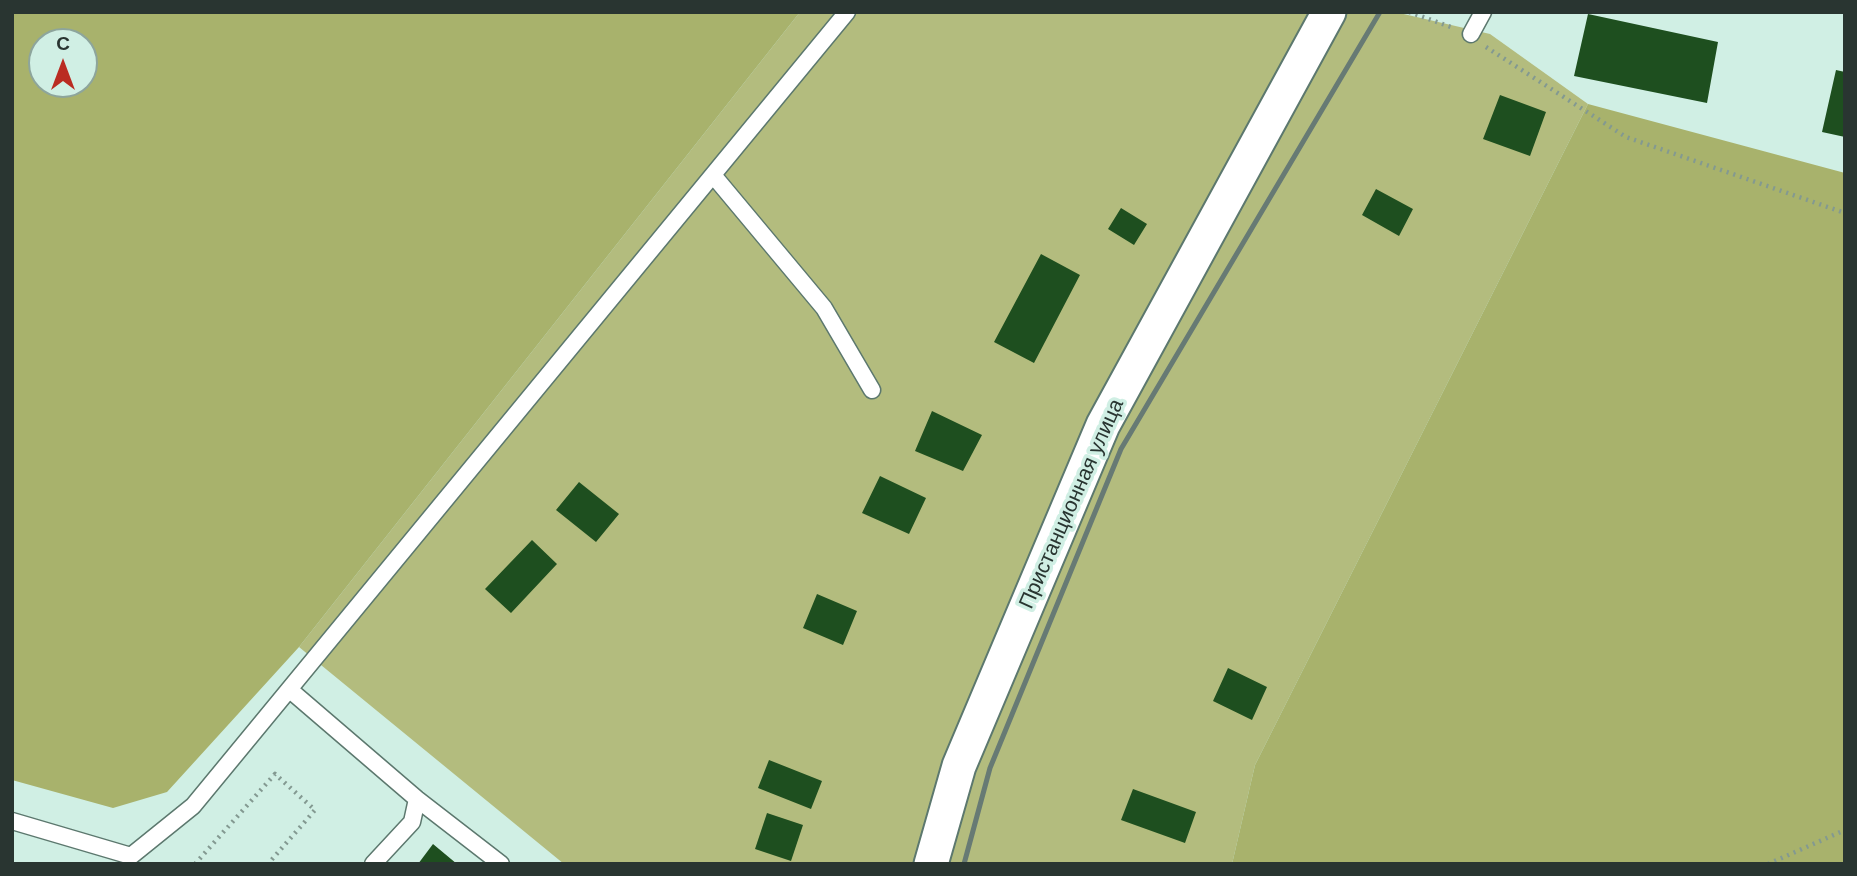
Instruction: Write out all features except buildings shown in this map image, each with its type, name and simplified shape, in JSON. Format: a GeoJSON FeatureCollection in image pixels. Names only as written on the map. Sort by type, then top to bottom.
{"type":"FeatureCollection","features":[{"type":"Feature","properties":{"kind":"street","name":"Пристанционная улица"},"geometry":{"type":"LineString","coordinates":[[931,864],[960,766],[1103,425],[1329,12]]}},
{"type":"Feature","properties":{"kind":"lane"},"geometry":{"type":"LineString","coordinates":[[12,821],[131,860],[193,806],[847,12]]}},
{"type":"Feature","properties":{"kind":"lane"},"geometry":{"type":"LineString","coordinates":[[1471,34],[1483,12]]}},
{"type":"Feature","properties":{"kind":"lane"},"geometry":{"type":"LineString","coordinates":[[713,175],[824,308],[872,390]]}},
{"type":"Feature","properties":{"kind":"lane"},"geometry":{"type":"LineString","coordinates":[[290,690],[417,799],[501,864]]}},
{"type":"Feature","properties":{"kind":"lane"},"geometry":{"type":"LineString","coordinates":[[373,864],[412,822],[417,799]]}},
{"type":"Feature","properties":{"kind":"path"},"geometry":{"type":"LineString","coordinates":[[1409,12],[1471,34],[1486,48],[1626,137],[1845,213]]}},
{"type":"Feature","properties":{"kind":"path"},"geometry":{"type":"LineString","coordinates":[[195,864],[275,774],[315,810],[268,864]]}},
{"type":"Feature","properties":{"kind":"path"},"geometry":{"type":"LineString","coordinates":[[1768,864],[1845,830]]}},
{"type":"Feature","properties":{"kind":"green space"},"geometry":{"type":"Polygon","coordinates":[[[12,12],[800,12],[299,647],[167,792],[113,808],[12,780],[12,12]]]}},
{"type":"Feature","properties":{"kind":"green space"},"geometry":{"type":"Polygon","coordinates":[[[800,12],[1395,12],[1490,34],[1588,104],[1255,765],[1232,864],[564,864],[299,647],[800,12]]]}},
{"type":"Feature","properties":{"kind":"green space"},"geometry":{"type":"Polygon","coordinates":[[[1588,104],[1845,173],[1845,864],[1232,864],[1255,765],[1588,104]]]}},
{"type":"Feature","properties":{"kind":"railway"},"geometry":{"type":"LineString","coordinates":[[964,864],[990,768],[1121,449],[1380,12]]}}]}
